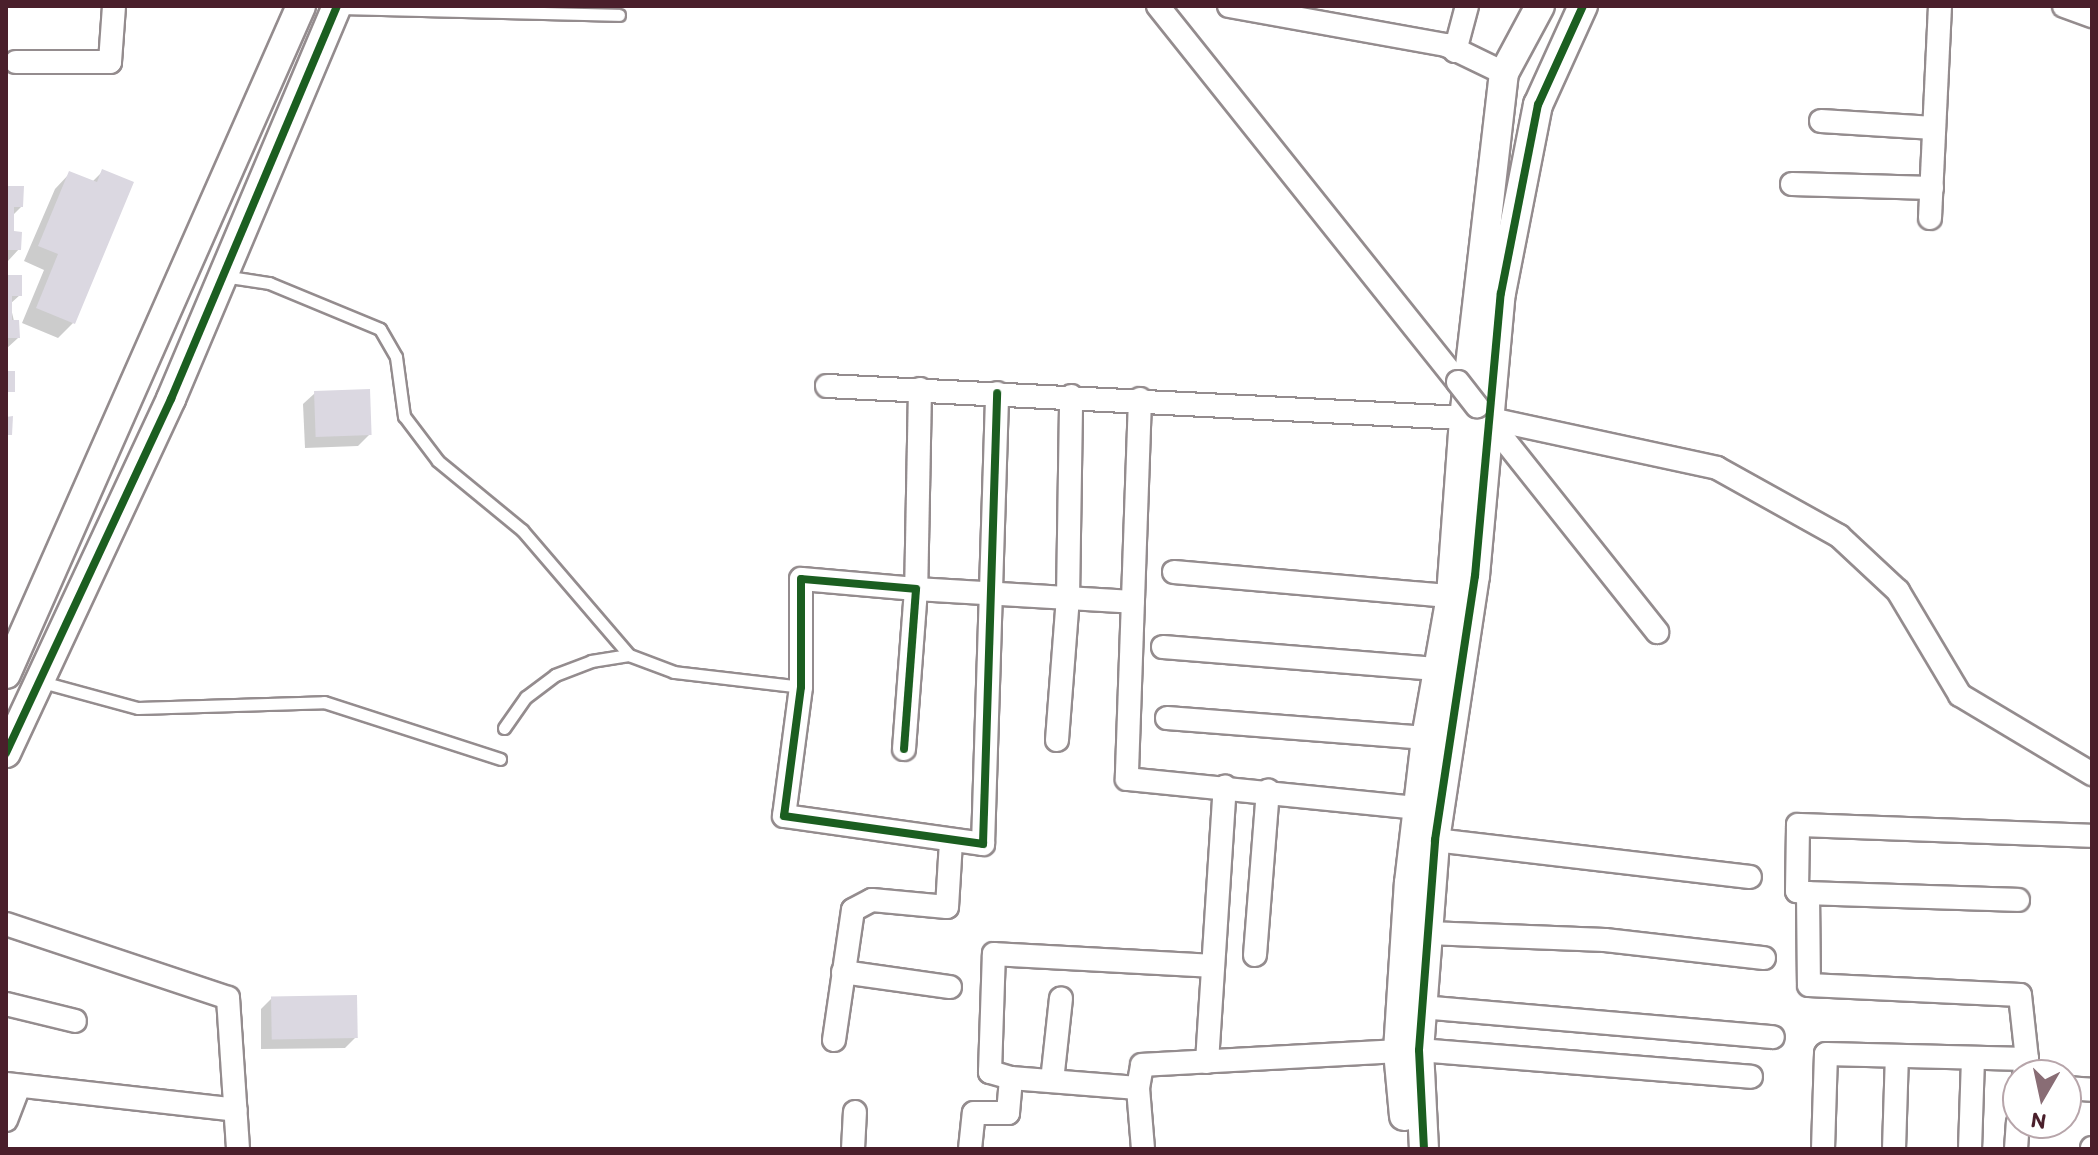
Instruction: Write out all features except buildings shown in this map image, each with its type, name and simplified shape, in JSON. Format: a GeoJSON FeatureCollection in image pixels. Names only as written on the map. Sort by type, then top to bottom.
{"type":"FeatureCollection","features":[{"type":"Feature","properties":{"kind":"street"},"geometry":{"type":"LineString","coordinates":[[16,62],[110,62],[114,6]]}},
{"type":"Feature","properties":{"kind":"street"},"geometry":{"type":"LineString","coordinates":[[6,674],[301,6]]}},
{"type":"Feature","properties":{"kind":"street"},"geometry":{"type":"LineString","coordinates":[[1158,6],[1458,382],[1476,414],[1657,632]]}},
{"type":"Feature","properties":{"kind":"street"},"geometry":{"type":"LineString","coordinates":[[1229,6],[1446,45],[1504,73]]}},
{"type":"Feature","properties":{"kind":"street"},"geometry":{"type":"LineString","coordinates":[[1455,51],[1467,6]]}},
{"type":"Feature","properties":{"kind":"street"},"geometry":{"type":"LineString","coordinates":[[1407,1149],[1418,808],[1426,738],[1451,596],[1476,414],[1504,73],[1540,6]]}},
{"type":"Feature","properties":{"kind":"street"},"geometry":{"type":"LineString","coordinates":[[1424,1149],[1408,1051],[1421,1007],[1435,840],[1475,576],[1476,414],[1538,105],[1583,6]]}},
{"type":"Feature","properties":{"kind":"street"},"geometry":{"type":"LineString","coordinates":[[1930,218],[1940,6]]}},
{"type":"Feature","properties":{"kind":"street"},"geometry":{"type":"LineString","coordinates":[[2064,6],[2092,16]]}},
{"type":"Feature","properties":{"kind":"street"},"geometry":{"type":"LineString","coordinates":[[6,753],[42,682],[223,275],[336,7]]}},
{"type":"Feature","properties":{"kind":"street"},"geometry":{"type":"LineString","coordinates":[[1821,121],[1934,128]]}},
{"type":"Feature","properties":{"kind":"street"},"geometry":{"type":"LineString","coordinates":[[1792,184],[1932,188]]}},
{"type":"Feature","properties":{"kind":"street"},"geometry":{"type":"LineString","coordinates":[[827,386],[1476,414],[1717,468],[1839,536],[1898,591],[1960,695],[2092,774]]}},
{"type":"Feature","properties":{"kind":"street"},"geometry":{"type":"LineString","coordinates":[[904,749],[916,589],[920,389]]}},
{"type":"Feature","properties":{"kind":"street"},"geometry":{"type":"LineString","coordinates":[[997,393],[990,594],[987,840],[976,845],[784,816],[801,687],[801,579],[916,589],[990,594],[1133,602]]}},
{"type":"Feature","properties":{"kind":"street"},"geometry":{"type":"LineString","coordinates":[[1057,740],[1068,598],[1071,396]]}},
{"type":"Feature","properties":{"kind":"street"},"geometry":{"type":"LineString","coordinates":[[1140,399],[1127,779],[1418,808]]}},
{"type":"Feature","properties":{"kind":"street"},"geometry":{"type":"LineString","coordinates":[[1174,572],[1451,596]]}},
{"type":"Feature","properties":{"kind":"street"},"geometry":{"type":"LineString","coordinates":[[1163,647],[1439,669]]}},
{"type":"Feature","properties":{"kind":"street"},"geometry":{"type":"LineString","coordinates":[[1167,718],[1426,738]]}},
{"type":"Feature","properties":{"kind":"street"},"geometry":{"type":"LineString","coordinates":[[1207,1062],[1225,787]]}},
{"type":"Feature","properties":{"kind":"street"},"geometry":{"type":"LineString","coordinates":[[1255,955],[1268,791]]}},
{"type":"Feature","properties":{"kind":"street"},"geometry":{"type":"LineString","coordinates":[[2018,900],[1797,891],[1798,825],[2092,836]]}},
{"type":"Feature","properties":{"kind":"street"},"geometry":{"type":"LineString","coordinates":[[1435,840],[1750,877]]}},
{"type":"Feature","properties":{"kind":"street"},"geometry":{"type":"LineString","coordinates":[[834,1040],[851,917],[863,901],[947,907],[951,842]]}},
{"type":"Feature","properties":{"kind":"street"},"geometry":{"type":"LineString","coordinates":[[1808,893],[1809,985],[2020,995],[2024,1059]]}},
{"type":"Feature","properties":{"kind":"street"},"geometry":{"type":"LineString","coordinates":[[6,924],[228,998],[238,1149]]}},
{"type":"Feature","properties":{"kind":"street"},"geometry":{"type":"LineString","coordinates":[[1428,933],[1605,940],[1764,958]]}},
{"type":"Feature","properties":{"kind":"street"},"geometry":{"type":"LineString","coordinates":[[1138,1088],[1011,1078],[990,1072],[994,954],[1213,966]]}},
{"type":"Feature","properties":{"kind":"street"},"geometry":{"type":"LineString","coordinates":[[843,972],[950,987]]}},
{"type":"Feature","properties":{"kind":"street"},"geometry":{"type":"LineString","coordinates":[[1052,1081],[1061,998]]}},
{"type":"Feature","properties":{"kind":"street"},"geometry":{"type":"LineString","coordinates":[[6,1004],[75,1021]]}},
{"type":"Feature","properties":{"kind":"street"},"geometry":{"type":"LineString","coordinates":[[1421,1007],[1773,1037]]}},
{"type":"Feature","properties":{"kind":"street"},"geometry":{"type":"LineString","coordinates":[[1143,1149],[1138,1088],[1142,1065],[1408,1051],[1751,1077]]}},
{"type":"Feature","properties":{"kind":"street"},"geometry":{"type":"LineString","coordinates":[[1823,1149],[1826,1054],[1973,1058],[2002,1063]]}},
{"type":"Feature","properties":{"kind":"street"},"geometry":{"type":"LineString","coordinates":[[1894,1149],[1897,1056]]}},
{"type":"Feature","properties":{"kind":"street"},"geometry":{"type":"LineString","coordinates":[[1970,1149],[1973,1058]]}},
{"type":"Feature","properties":{"kind":"street"},"geometry":{"type":"LineString","coordinates":[[970,1149],[974,1113],[1008,1113],[1011,1078]]}},
{"type":"Feature","properties":{"kind":"street"},"geometry":{"type":"LineString","coordinates":[[6,1120],[12,1086],[236,1110]]}},
{"type":"Feature","properties":{"kind":"street"},"geometry":{"type":"LineString","coordinates":[[853,1149],[855,1112]]}},
{"type":"Feature","properties":{"kind":"lane"},"geometry":{"type":"LineString","coordinates":[[336,7],[619,15]]}},
{"type":"Feature","properties":{"kind":"lane"},"geometry":{"type":"LineString","coordinates":[[223,275],[269,283],[380,329],[396,357],[404,416],[438,461],[522,530],[629,655],[674,672],[801,687]]}},
{"type":"Feature","properties":{"kind":"lane"},"geometry":{"type":"LineString","coordinates":[[504,728],[526,697],[555,675],[591,661],[629,655]]}},
{"type":"Feature","properties":{"kind":"lane"},"geometry":{"type":"LineString","coordinates":[[42,682],[138,708],[324,702],[500,759]]}},
{"type":"Feature","properties":{"kind":"cycle path"},"geometry":{"type":"LineString","coordinates":[[6,753],[171,399],[337,6]]}},
{"type":"Feature","properties":{"kind":"cycle path"},"geometry":{"type":"LineString","coordinates":[[1424,1149],[1419,1050],[1435,840],[1475,576],[1501,293],[1538,105],[1583,6]]}},
{"type":"Feature","properties":{"kind":"cycle path"},"geometry":{"type":"LineString","coordinates":[[904,749],[916,589],[801,579],[801,687],[784,816],[983,844],[997,393]]}}]}
